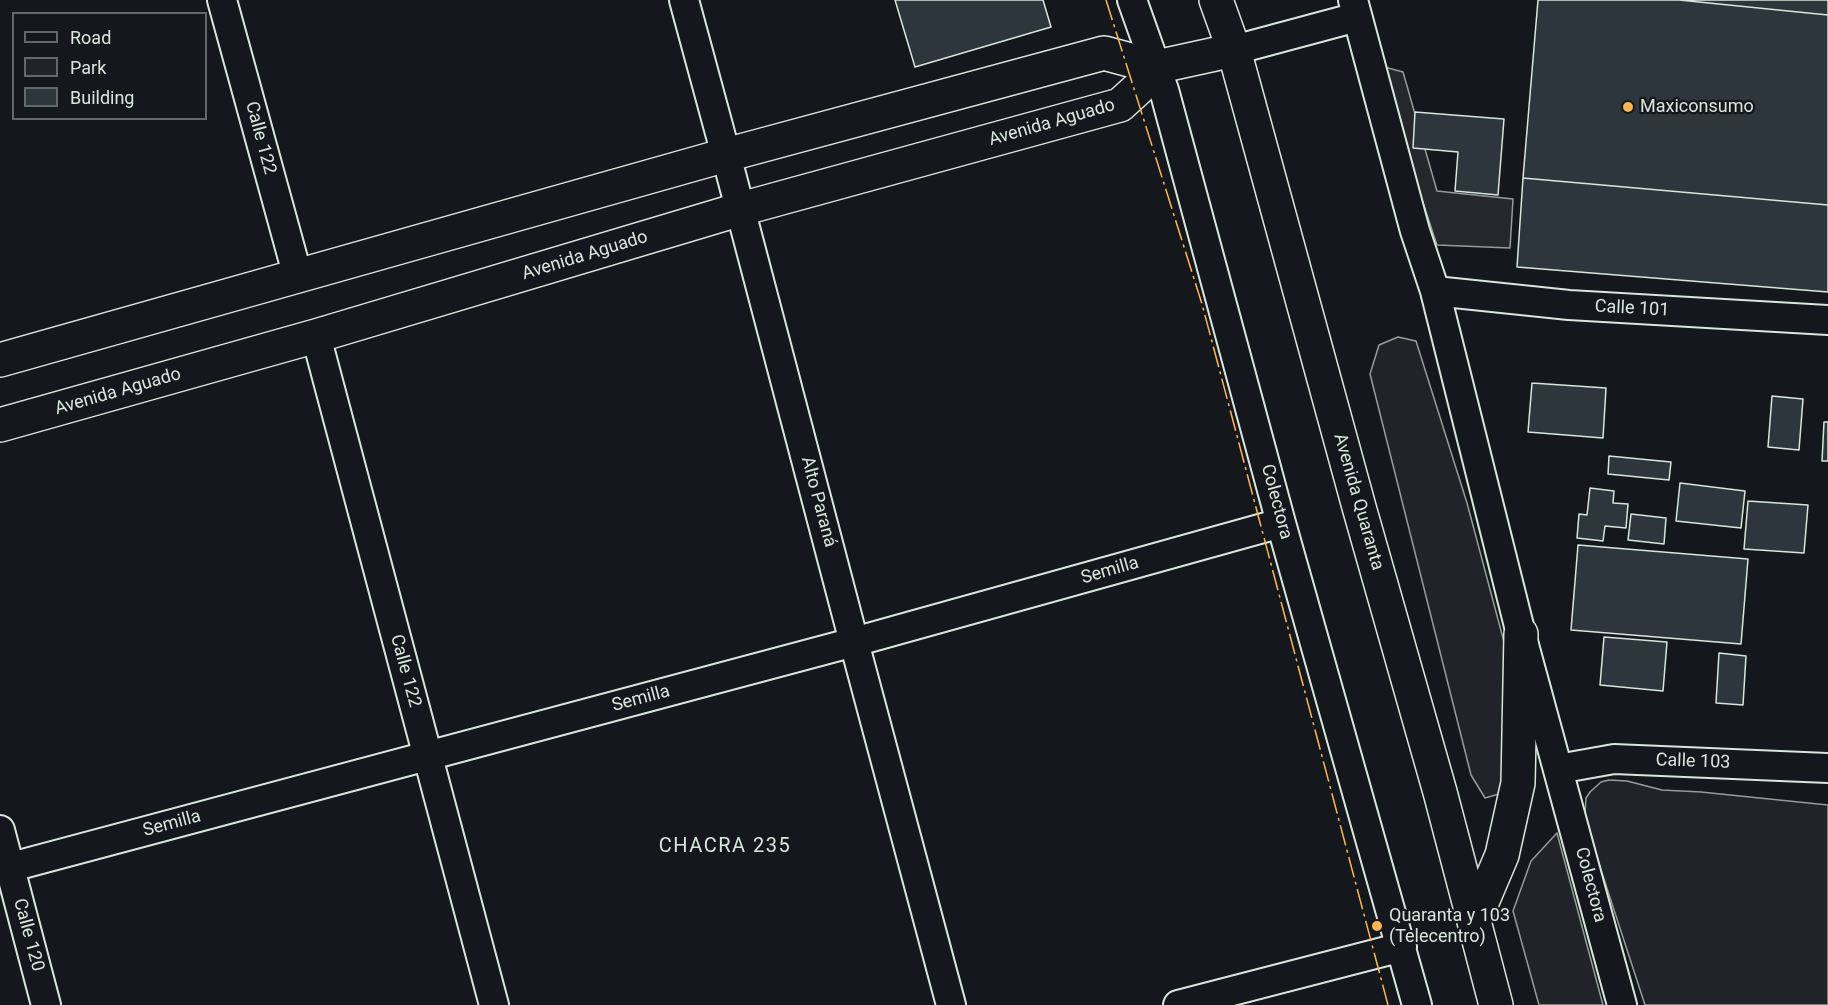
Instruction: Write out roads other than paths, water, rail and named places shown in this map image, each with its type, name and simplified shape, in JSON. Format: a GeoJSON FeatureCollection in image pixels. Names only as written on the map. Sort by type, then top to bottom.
{"type":"FeatureCollection","features":[{"type":"Feature","properties":{"kind":"main road","name":"Avenida Quaranta"},"geometry":{"type":"LineString","coordinates":[[1216,0],[1234,50],[1496,1005]]}},
{"type":"Feature","properties":{"kind":"main road"},"geometry":{"type":"LineString","coordinates":[[0,360],[726,154],[1104,54],[1156,67],[1234,50]]}},
{"type":"Feature","properties":{"kind":"main road","name":"Avenida Aguado"},"geometry":{"type":"LineString","coordinates":[[0,425],[316,336],[741,209],[1120,105],[1143,84],[1156,67]]}},
{"type":"Feature","properties":{"kind":"main road"},"geometry":{"type":"LineString","coordinates":[[1474,921],[1502,855],[1518,783],[1521,633]]}},
{"type":"Feature","properties":{"kind":"street","name":"Calle 122"},"geometry":{"type":"LineString","coordinates":[[222,0],[298,277]]}},
{"type":"Feature","properties":{"kind":"street","name":"Alto Paraná"},"geometry":{"type":"LineString","coordinates":[[684,0],[951,1005]]}},
{"type":"Feature","properties":{"kind":"street","name":"Colectora"},"geometry":{"type":"LineString","coordinates":[[1131,0],[1156,67],[1281,523],[1418,1005]]}},
{"type":"Feature","properties":{"kind":"street","name":"Colectora"},"geometry":{"type":"LineString","coordinates":[[1355,9],[1415,231],[1436,291],[1521,633],[1622,1005]]}},
{"type":"Feature","properties":{"kind":"street"},"geometry":{"type":"LineString","coordinates":[[1234,50],[1355,9]]}},
{"type":"Feature","properties":{"kind":"street","name":"Calle 101"},"geometry":{"type":"LineString","coordinates":[[1436,291],[1569,305],[1828,320]]}},
{"type":"Feature","properties":{"kind":"street","name":"Calle 122"},"geometry":{"type":"LineString","coordinates":[[316,336],[494,1005]]}},
{"type":"Feature","properties":{"kind":"street","name":"Semilla"},"geometry":{"type":"LineString","coordinates":[[5,869],[854,642],[1281,523]]}},
{"type":"Feature","properties":{"kind":"street","name":"Calle 103"},"geometry":{"type":"LineString","coordinates":[[1558,770],[1614,759],[1828,768]]}},
{"type":"Feature","properties":{"kind":"street","name":"Calle 120"},"geometry":{"type":"LineString","coordinates":[[0,830],[5,869],[46,1005]]}},
{"type":"Feature","properties":{"kind":"street"},"geometry":{"type":"LineString","coordinates":[[1178,1005],[1402,947]]}},
{"type":"Feature","properties":{"kind":"place","name":"Maxiconsumo"},"geometry":{"type":"Point","coordinates":[1628,107]}},
{"type":"Feature","properties":{"kind":"place","name":"Quaranta y 103 (Telecentro)"},"geometry":{"type":"Point","coordinates":[1377,926]}},
{"type":"Feature","properties":{"kind":"district","name":"CHACRA 235"},"geometry":{"type":"Point","coordinates":[725,847]}}]}
